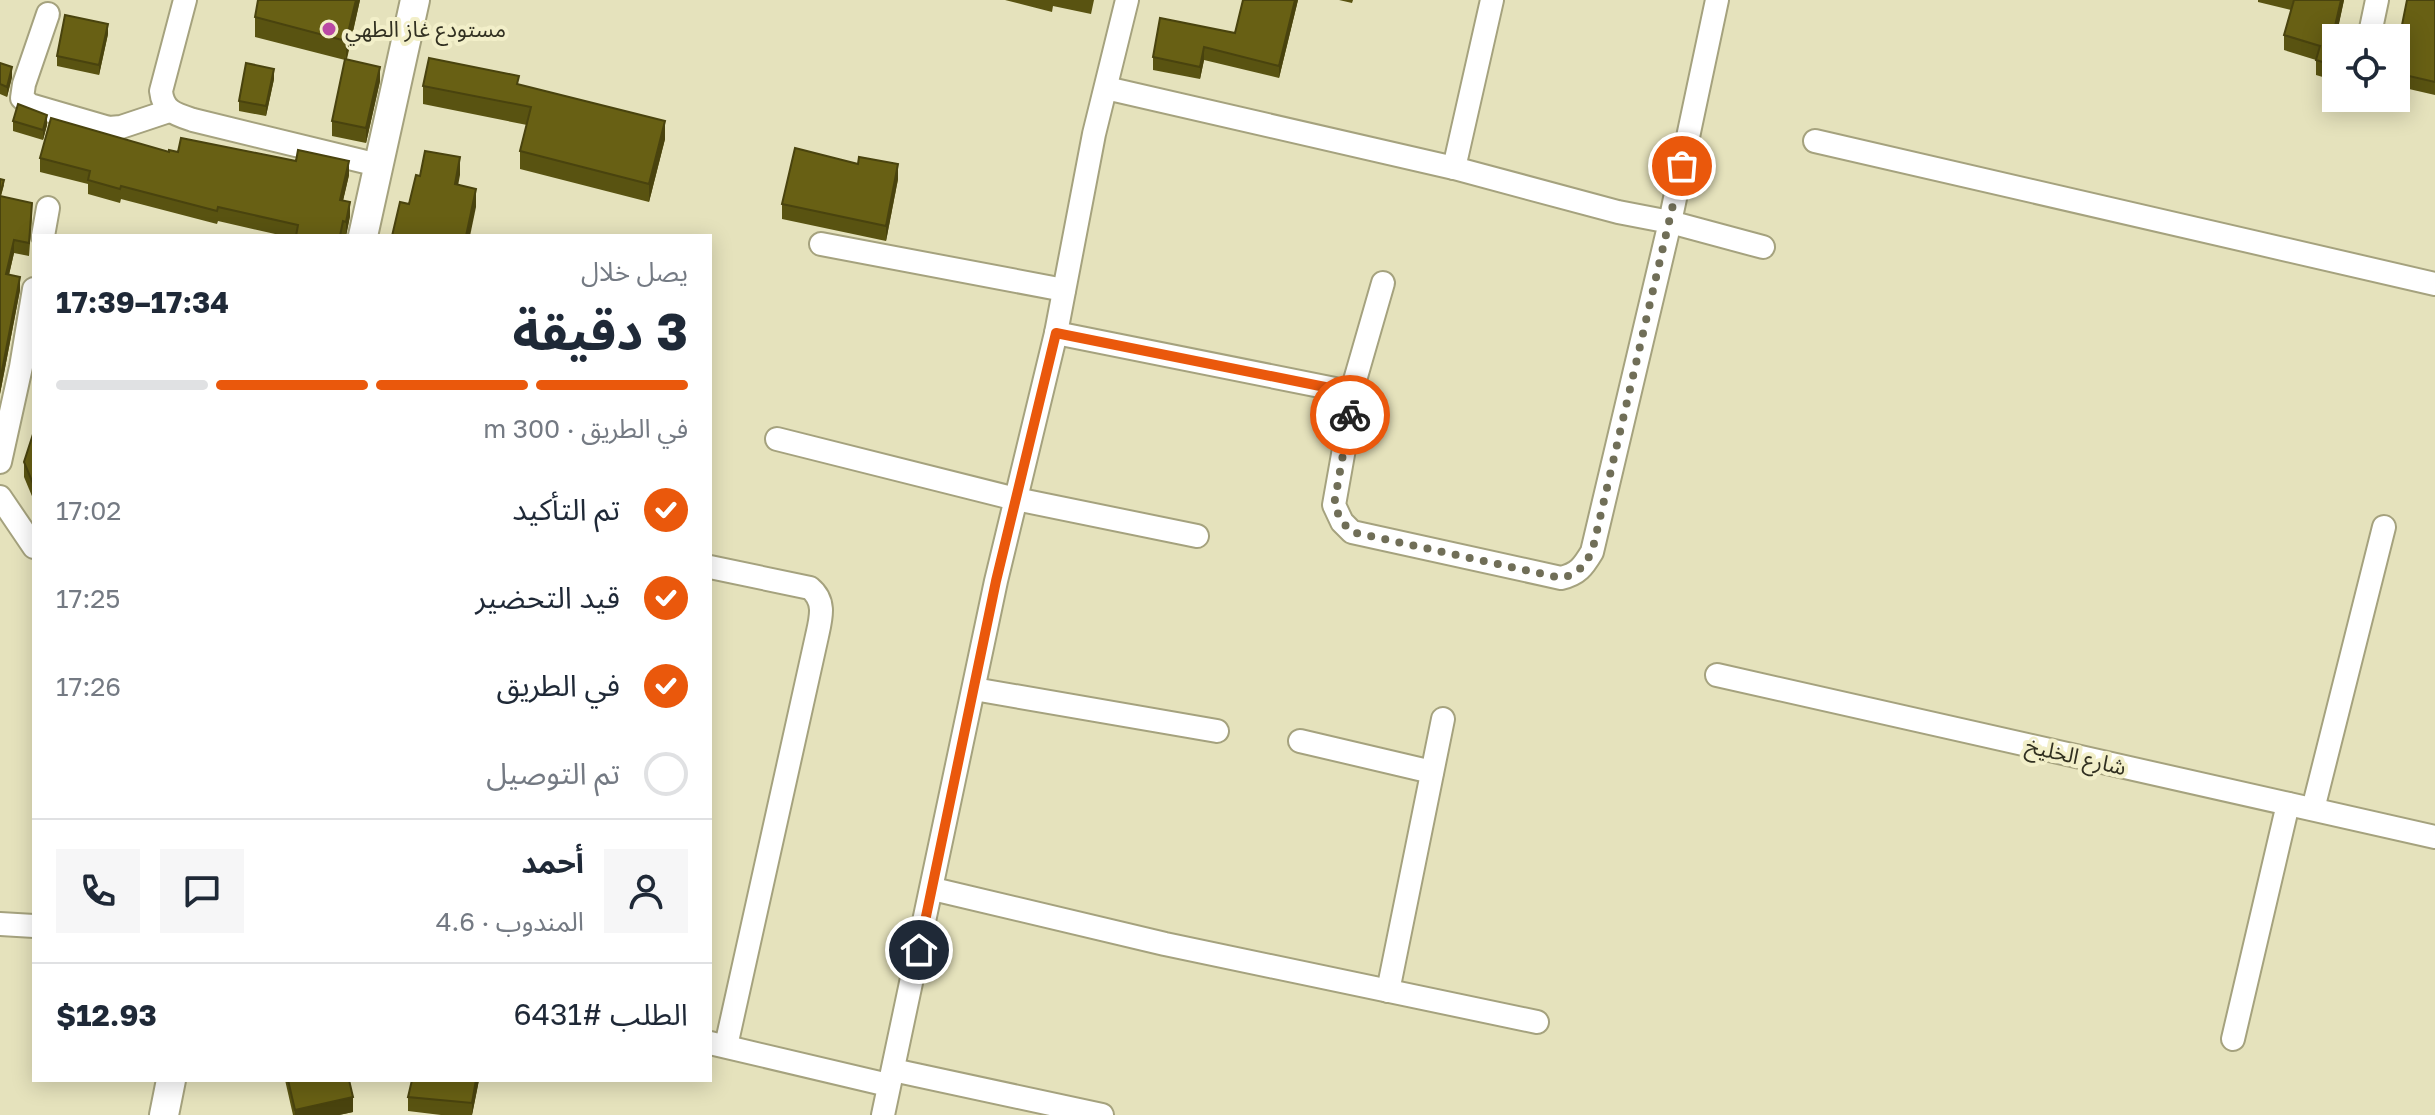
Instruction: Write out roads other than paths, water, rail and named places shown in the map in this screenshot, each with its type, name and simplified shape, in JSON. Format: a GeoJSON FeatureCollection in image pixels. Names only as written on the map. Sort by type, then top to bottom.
{"type":"FeatureCollection","features":[{"type":"Feature","properties":{"kind":"street"},"geometry":{"type":"LineString","coordinates":[[185,0],[161,91],[162,100],[169,111],[193,120],[378,165]]}},
{"type":"Feature","properties":{"kind":"street"},"geometry":{"type":"LineString","coordinates":[[363,234],[415,0]]}},
{"type":"Feature","properties":{"kind":"street"},"geometry":{"type":"LineString","coordinates":[[883,1115],[1016,499],[1056,333],[1094,134],[1127,0]]}},
{"type":"Feature","properties":{"kind":"street"},"geometry":{"type":"LineString","coordinates":[[1454,168],[1492,0]]}},
{"type":"Feature","properties":{"kind":"street"},"geometry":{"type":"LineString","coordinates":[[1383,283],[1349,401],[1350,415],[1334,505],[1342,522],[1352,532],[1561,578],[1582,569],[1592,552],[1670,222],[1717,0]]}},
{"type":"Feature","properties":{"kind":"street"},"geometry":{"type":"LineString","coordinates":[[2372,24],[2377,0]]}},
{"type":"Feature","properties":{"kind":"street"},"geometry":{"type":"LineString","coordinates":[[48,14],[24,84],[22,98],[30,105],[109,128],[169,111]]}},
{"type":"Feature","properties":{"kind":"street"},"geometry":{"type":"LineString","coordinates":[[1106,88],[1454,168],[1763,247]]}},
{"type":"Feature","properties":{"kind":"street"},"geometry":{"type":"LineString","coordinates":[[1815,141],[2435,284]]}},
{"type":"Feature","properties":{"kind":"street"},"geometry":{"type":"LineString","coordinates":[[43,234],[48,208]]}},
{"type":"Feature","properties":{"kind":"street"},"geometry":{"type":"LineString","coordinates":[[821,244],[1064,290]]}},
{"type":"Feature","properties":{"kind":"street"},"geometry":{"type":"LineString","coordinates":[[0,462],[32,301]]}},
{"type":"Feature","properties":{"kind":"street"},"geometry":{"type":"LineString","coordinates":[[1056,333],[1335,389],[1344,393],[1349,401]]}},
{"type":"Feature","properties":{"kind":"street"},"geometry":{"type":"LineString","coordinates":[[777,439],[1016,499],[1197,536]]}},
{"type":"Feature","properties":{"kind":"street"},"geometry":{"type":"LineString","coordinates":[[0,497],[32,544]]}},
{"type":"Feature","properties":{"kind":"street"},"geometry":{"type":"LineString","coordinates":[[2313,809],[2384,527]]}},
{"type":"Feature","properties":{"kind":"street"},"geometry":{"type":"LineString","coordinates":[[712,567],[810,588],[821,604],[817,636],[718,1044],[1102,1115]]}},
{"type":"Feature","properties":{"kind":"street","name":"شارع الخليخ"},"geometry":{"type":"LineString","coordinates":[[1717,675],[2435,837]]}},
{"type":"Feature","properties":{"kind":"street"},"geometry":{"type":"LineString","coordinates":[[974,689],[1217,731]]}},
{"type":"Feature","properties":{"kind":"street"},"geometry":{"type":"LineString","coordinates":[[1388,991],[1443,719]]}},
{"type":"Feature","properties":{"kind":"street"},"geometry":{"type":"LineString","coordinates":[[1300,741],[1432,772]]}},
{"type":"Feature","properties":{"kind":"street"},"geometry":{"type":"LineString","coordinates":[[2233,1039],[2288,804]]}},
{"type":"Feature","properties":{"kind":"street"},"geometry":{"type":"LineString","coordinates":[[933,889],[1165,944],[1537,1022]]}},
{"type":"Feature","properties":{"kind":"street"},"geometry":{"type":"LineString","coordinates":[[0,924],[32,926]]}},
{"type":"Feature","properties":{"kind":"street"},"geometry":{"type":"LineString","coordinates":[[164,1115],[171,1082]]}},
{"type":"Feature","properties":{"kind":"place","name":"مستودع غاز الطهي"},"geometry":{"type":"Point","coordinates":[329,29]}}]}
